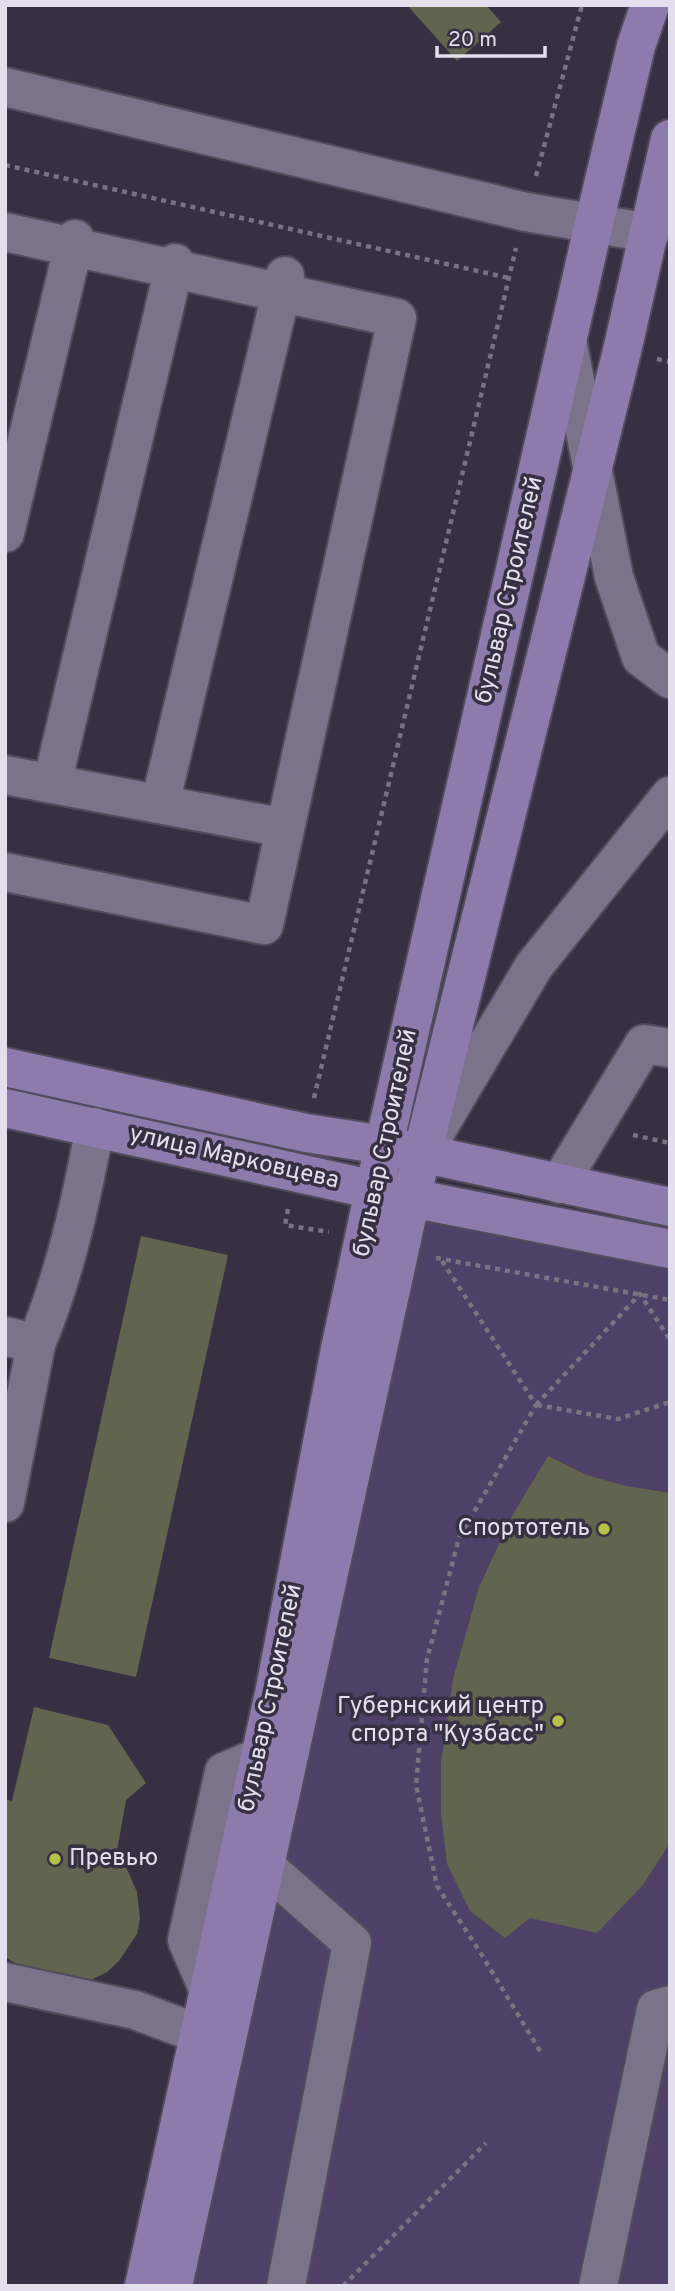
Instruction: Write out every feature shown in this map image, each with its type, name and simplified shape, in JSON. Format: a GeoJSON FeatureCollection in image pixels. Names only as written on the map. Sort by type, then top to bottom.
{"type":"FeatureCollection","features":[{"type":"Feature","properties":{"kind":"main road","name":"бульвар Строителей"},"geometry":{"type":"LineString","coordinates":[[173,2286],[400,1247],[384,1145],[594,223],[636,47],[650,5]]}},
{"type":"Feature","properties":{"kind":"main road","name":"бульвар Строителей"},"geometry":{"type":"LineString","coordinates":[[144,2286],[275,1689],[340,1349],[393,1194],[423,1154],[593,470],[670,139]]}},
{"type":"Feature","properties":{"kind":"main road","name":"улица Марковцева"},"geometry":{"type":"LineString","coordinates":[[5,1067],[306,1133],[423,1154]]}},
{"type":"Feature","properties":{"kind":"main road","name":"улица Марковцева"},"geometry":{"type":"LineString","coordinates":[[5,1108],[393,1194],[670,1249]]}},
{"type":"Feature","properties":{"kind":"main road"},"geometry":{"type":"LineString","coordinates":[[423,1154],[670,1207]]}},
{"type":"Feature","properties":{"kind":"street"},"geometry":{"type":"LineString","coordinates":[[5,87],[526,212],[650,233]]}},
{"type":"Feature","properties":{"kind":"street"},"geometry":{"type":"LineString","coordinates":[[5,232],[74,243],[174,266],[283,284],[397,318],[264,925],[5,872]]}},
{"type":"Feature","properties":{"kind":"street"},"geometry":{"type":"LineString","coordinates":[[5,533],[74,243]]}},
{"type":"Feature","properties":{"kind":"street"},"geometry":{"type":"LineString","coordinates":[[52,784],[174,266]]}},
{"type":"Feature","properties":{"kind":"street"},"geometry":{"type":"LineString","coordinates":[[160,804],[283,284]]}},
{"type":"Feature","properties":{"kind":"street"},"geometry":{"type":"LineString","coordinates":[[567,340],[614,577],[641,657],[670,679]]}},
{"type":"Feature","properties":{"kind":"street"},"geometry":{"type":"LineString","coordinates":[[5,775],[285,828]]}},
{"type":"Feature","properties":{"kind":"street"},"geometry":{"type":"LineString","coordinates":[[423,1154],[534,966],[670,796]]}},
{"type":"Feature","properties":{"kind":"street"},"geometry":{"type":"LineString","coordinates":[[559,1184],[644,1044],[670,1048]]}},
{"type":"Feature","properties":{"kind":"street"},"geometry":{"type":"LineString","coordinates":[[5,1503],[21,1340],[53,1303],[85,1180],[95,1127]]}},
{"type":"Feature","properties":{"kind":"street"},"geometry":{"type":"LineString","coordinates":[[265,1867],[352,1943],[286,2286]]}},
{"type":"Feature","properties":{"kind":"street"},"geometry":{"type":"LineString","coordinates":[[5,1982],[135,2010],[199,2034]]}},
{"type":"Feature","properties":{"kind":"street"},"geometry":{"type":"LineString","coordinates":[[598,2286],[656,2009],[670,2005]]}},
{"type":"Feature","properties":{"kind":"path"},"geometry":{"type":"LineString","coordinates":[[306,1133],[509,278],[582,5]]}},
{"type":"Feature","properties":{"kind":"path"},"geometry":{"type":"LineString","coordinates":[[5,166],[509,278]]}},
{"type":"Feature","properties":{"kind":"path"},"geometry":{"type":"LineString","coordinates":[[400,1247],[442,1260],[670,1300]]}},
{"type":"Feature","properties":{"kind":"path"},"geometry":{"type":"LineString","coordinates":[[442,1260],[536,1405],[618,1419],[670,1402]]}},
{"type":"Feature","properties":{"kind":"path"},"geometry":{"type":"LineString","coordinates":[[640,1294],[670,1340]]}},
{"type":"Feature","properties":{"kind":"path"},"geometry":{"type":"LineString","coordinates":[[540,2051],[437,1886],[416,1784],[427,1659],[459,1538],[536,1405],[640,1294]]}},
{"type":"Feature","properties":{"kind":"path"},"geometry":{"type":"LineString","coordinates":[[343,2286],[486,2143]]}},
{"type":"Feature","properties":{"kind":"shaded area"},"geometry":{"type":"Polygon","coordinates":[[[411,1198],[670,1249],[670,2286],[173,2286],[411,1198]]]}},
{"type":"Feature","properties":{"kind":"building"},"geometry":{"type":"Polygon","coordinates":[[[407,5],[486,5],[501,22],[457,61],[407,5]]]}},
{"type":"Feature","properties":{"kind":"building"},"geometry":{"type":"Polygon","coordinates":[[[141,1236],[228,1255],[136,1677],[49,1658],[141,1236]]]}},
{"type":"Feature","properties":{"kind":"building","name":"Губернский центр спорта \"Кузбасс\""},"geometry":{"type":"Polygon","coordinates":[[[548,1456],[587,1475],[626,1486],[670,1493],[670,1843],[643,1885],[597,1933],[530,1918],[505,1938],[470,1911],[447,1864],[441,1813],[441,1762],[453,1679],[479,1587],[512,1516],[548,1456]]]}},
{"type":"Feature","properties":{"kind":"building"},"geometry":{"type":"Polygon","coordinates":[[[34,1707],[108,1725],[146,1783],[126,1800],[116,1857],[126,1867],[137,1892],[140,1919],[137,1934],[119,1961],[107,1972],[75,1984],[22,1967],[5,1957],[5,1799],[12,1801],[34,1707]]]}},
{"type":"Feature","properties":{"kind":"place","name":"Спортотель"},"geometry":{"type":"Point","coordinates":[604,1529]}},
{"type":"Feature","properties":{"kind":"place","name":"Губернский центр спорта \"Кузбасс\""},"geometry":{"type":"Point","coordinates":[558,1721]}},
{"type":"Feature","properties":{"kind":"place","name":"Превью"},"geometry":{"type":"Point","coordinates":[55,1859]}}]}
